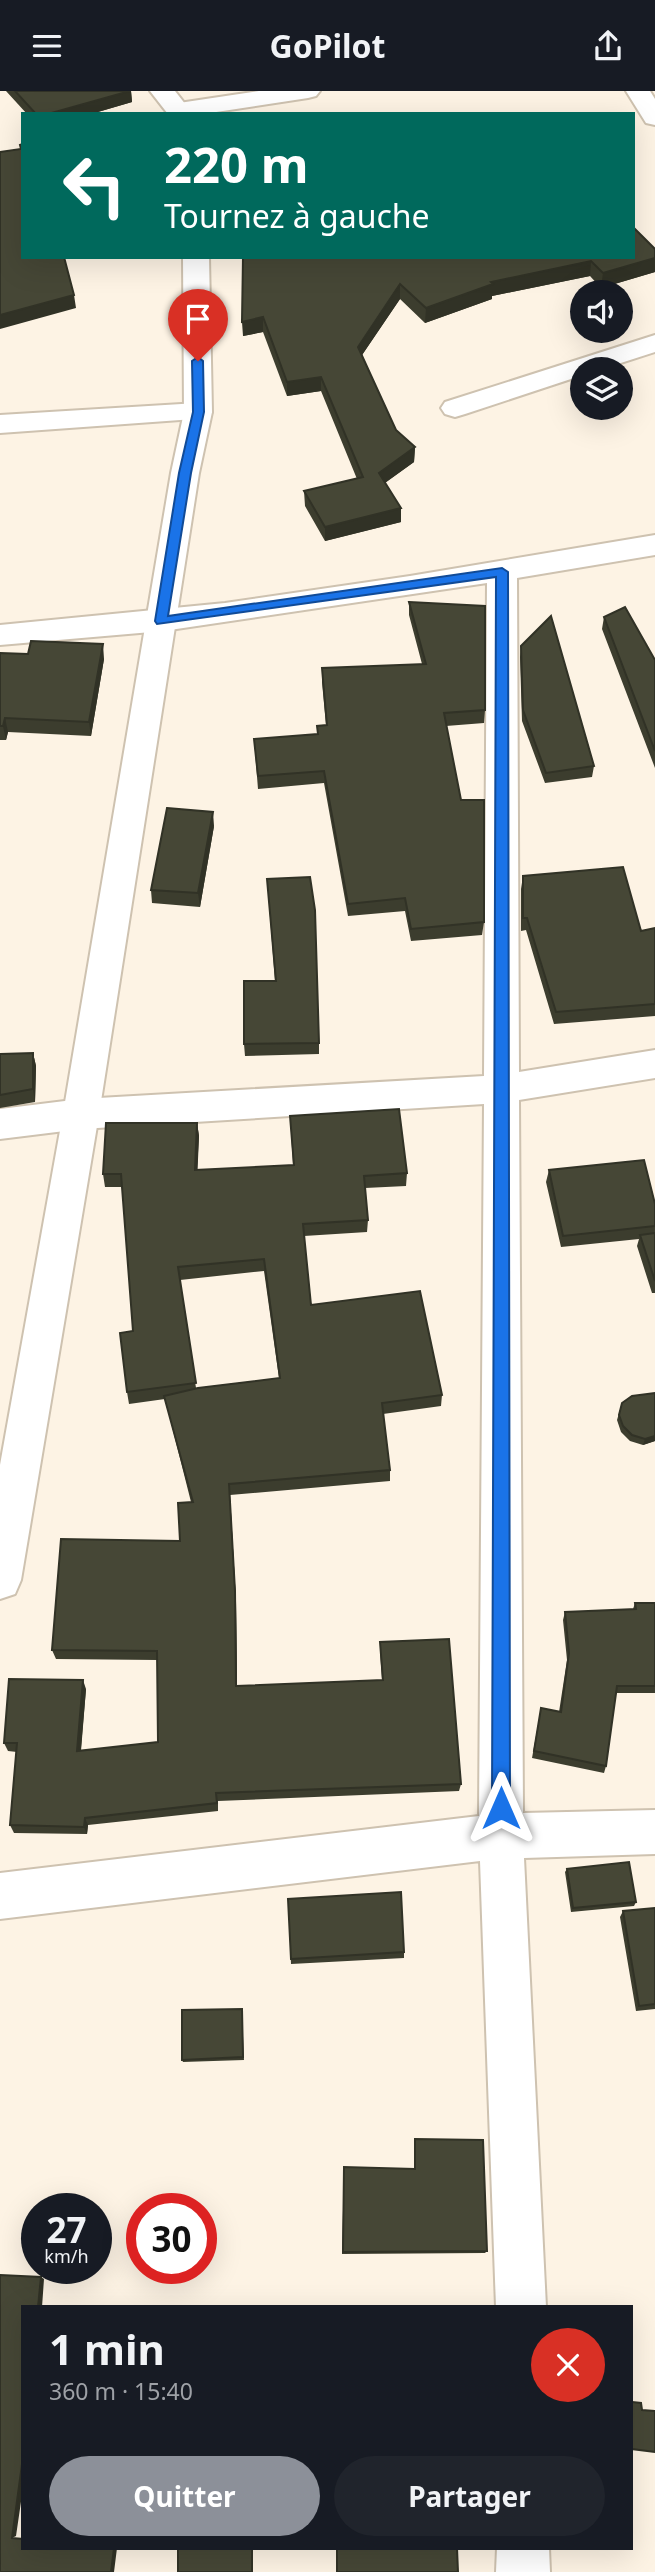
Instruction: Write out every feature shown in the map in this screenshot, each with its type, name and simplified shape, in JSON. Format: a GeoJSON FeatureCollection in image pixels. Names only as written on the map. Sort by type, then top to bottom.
{"type":"FeatureCollection","features":[{"type":"Feature","properties":{"kind":"street"},"geometry":{"type":"LineString","coordinates":[[162,91],[180,112],[308,91]]}},
{"type":"Feature","properties":{"kind":"street"},"geometry":{"type":"LineString","coordinates":[[638,91],[655,118]]}},
{"type":"Feature","properties":{"kind":"street"},"geometry":{"type":"LineString","coordinates":[[0,1580],[81,1114],[185,473],[198,412],[195,259]]}},
{"type":"Feature","properties":{"kind":"street"},"geometry":{"type":"LineString","coordinates":[[455,408],[655,343]]}},
{"type":"Feature","properties":{"kind":"street"},"geometry":{"type":"LineString","coordinates":[[0,424],[198,412]]}},
{"type":"Feature","properties":{"kind":"street"},"geometry":{"type":"LineString","coordinates":[[0,635],[161,621],[502,572],[655,545]]}},
{"type":"Feature","properties":{"kind":"street"},"geometry":{"type":"LineString","coordinates":[[502,572],[501,1836],[521,2305]]}},
{"type":"Feature","properties":{"kind":"street"},"geometry":{"type":"LineString","coordinates":[[0,1124],[81,1114],[501,1089],[655,1065]]}},
{"type":"Feature","properties":{"kind":"street"},"geometry":{"type":"LineString","coordinates":[[0,1896],[501,1836],[655,1832]]}},
{"type":"Feature","properties":{"kind":"street"},"geometry":{"type":"LineString","coordinates":[[523,2550],[523,2572]]}},
{"type":"Feature","properties":{"kind":"building"},"geometry":{"type":"Polygon","coordinates":[[[15,91],[130,91],[55,112],[34,112],[15,91]]]}},
{"type":"Feature","properties":{"kind":"building"},"geometry":{"type":"Polygon","coordinates":[[[21,149],[21,259],[65,259],[74,295],[0,315],[0,152],[21,149]]]}},
{"type":"Feature","properties":{"kind":"building"},"geometry":{"type":"Polygon","coordinates":[[[635,229],[655,249],[655,258],[603,273],[591,261],[491,282],[493,284],[426,308],[400,284],[358,347],[396,430],[415,447],[379,473],[401,508],[325,527],[304,491],[363,477],[321,377],[287,382],[263,317],[242,322],[243,259],[635,259],[635,229]]]}},
{"type":"Feature","properties":{"kind":"building"},"geometry":{"type":"Polygon","coordinates":[[[409,602],[485,606],[485,710],[444,713],[461,800],[484,800],[484,922],[411,929],[405,898],[348,904],[324,771],[258,776],[254,739],[318,734],[317,726],[327,725],[322,668],[426,664],[409,602]]]}},
{"type":"Feature","properties":{"kind":"building"},"geometry":{"type":"Polygon","coordinates":[[[625,607],[655,660],[655,751],[604,617],[625,607]]]}},
{"type":"Feature","properties":{"kind":"building"},"geometry":{"type":"Polygon","coordinates":[[[551,616],[594,766],[546,773],[523,710],[521,646],[551,616]]]}},
{"type":"Feature","properties":{"kind":"building"},"geometry":{"type":"Polygon","coordinates":[[[31,641],[103,644],[89,722],[5,718],[3,726],[0,726],[0,653],[28,654],[31,641]]]}},
{"type":"Feature","properties":{"kind":"building"},"geometry":{"type":"Polygon","coordinates":[[[167,808],[213,812],[198,893],[151,890],[167,808]]]}},
{"type":"Feature","properties":{"kind":"building"},"geometry":{"type":"Polygon","coordinates":[[[623,867],[641,931],[655,928],[655,1004],[556,1012],[527,918],[523,918],[523,876],[623,867]]]}},
{"type":"Feature","properties":{"kind":"building"},"geometry":{"type":"Polygon","coordinates":[[[310,877],[315,910],[319,1043],[244,1044],[244,981],[276,981],[267,879],[310,877]]]}},
{"type":"Feature","properties":{"kind":"building"},"geometry":{"type":"Polygon","coordinates":[[[33,1053],[33,1089],[0,1095],[0,1054],[33,1053]]]}},
{"type":"Feature","properties":{"kind":"building"},"geometry":{"type":"Polygon","coordinates":[[[399,1109],[407,1173],[364,1176],[368,1220],[303,1224],[311,1305],[420,1291],[442,1395],[382,1403],[390,1470],[229,1484],[235,1591],[236,1686],[383,1680],[380,1642],[449,1639],[461,1784],[216,1793],[217,1803],[85,1818],[84,1827],[10,1825],[17,1743],[4,1743],[9,1679],[83,1680],[77,1751],[158,1742],[157,1651],[52,1650],[61,1539],[180,1541],[178,1503],[193,1502],[164,1396],[198,1388],[280,1378],[264,1259],[178,1267],[196,1383],[127,1392],[120,1333],[133,1331],[121,1174],[103,1174],[106,1123],[197,1123],[195,1170],[294,1165],[290,1116],[399,1109]]]}},
{"type":"Feature","properties":{"kind":"building"},"geometry":{"type":"Polygon","coordinates":[[[644,1160],[655,1204],[655,1226],[563,1236],[549,1170],[644,1160]]]}},
{"type":"Feature","properties":{"kind":"building"},"geometry":{"type":"Polygon","coordinates":[[[655,1233],[655,1281],[640,1235],[655,1233]]]}},
{"type":"Feature","properties":{"kind":"building"},"geometry":{"type":"Polygon","coordinates":[[[655,1393],[655,1436],[645,1439],[632,1435],[623,1426],[619,1415],[622,1403],[632,1396],[655,1393]]]}},
{"type":"Feature","properties":{"kind":"building"},"geometry":{"type":"Polygon","coordinates":[[[635,1603],[655,1603],[655,1686],[617,1686],[606,1766],[534,1751],[541,1708],[561,1712],[569,1653],[565,1612],[636,1609],[635,1603]]]}},
{"type":"Feature","properties":{"kind":"building"},"geometry":{"type":"Polygon","coordinates":[[[629,1862],[636,1902],[573,1908],[567,1869],[629,1862]]]}},
{"type":"Feature","properties":{"kind":"building"},"geometry":{"type":"Polygon","coordinates":[[[401,1892],[404,1952],[291,1959],[288,1899],[401,1892]]]}},
{"type":"Feature","properties":{"kind":"building"},"geometry":{"type":"Polygon","coordinates":[[[655,1908],[655,2004],[639,2006],[623,1911],[655,1908]]]}},
{"type":"Feature","properties":{"kind":"building"},"geometry":{"type":"Polygon","coordinates":[[[242,2009],[243,2057],[182,2060],[182,2010],[242,2009]]]}},
{"type":"Feature","properties":{"kind":"building"},"geometry":{"type":"Polygon","coordinates":[[[415,2139],[483,2140],[487,2251],[343,2252],[344,2167],[415,2169],[415,2139]]]}},
{"type":"Feature","properties":{"kind":"building"},"geometry":{"type":"Polygon","coordinates":[[[0,2275],[21,2276],[21,2284],[40,2284],[38,2305],[21,2305],[21,2472],[12,2538],[21,2539],[21,2550],[114,2550],[111,2572],[0,2572],[0,2275]]]}},
{"type":"Feature","properties":{"kind":"building"},"geometry":{"type":"Polygon","coordinates":[[[633,2402],[641,2403],[642,2410],[655,2411],[655,2452],[633,2449],[633,2402]]]}},
{"type":"Feature","properties":{"kind":"building"},"geometry":{"type":"Polygon","coordinates":[[[178,2550],[252,2550],[252,2572],[178,2572],[178,2550]]]}},
{"type":"Feature","properties":{"kind":"building"},"geometry":{"type":"Polygon","coordinates":[[[337,2550],[457,2550],[458,2572],[337,2572],[337,2550]]]}},
{"type":"Feature","properties":{"kind":"route"},"geometry":{"type":"LineString","coordinates":[[198,361],[198,412],[185,473],[161,621],[502,572],[501,1808]]}}]}
